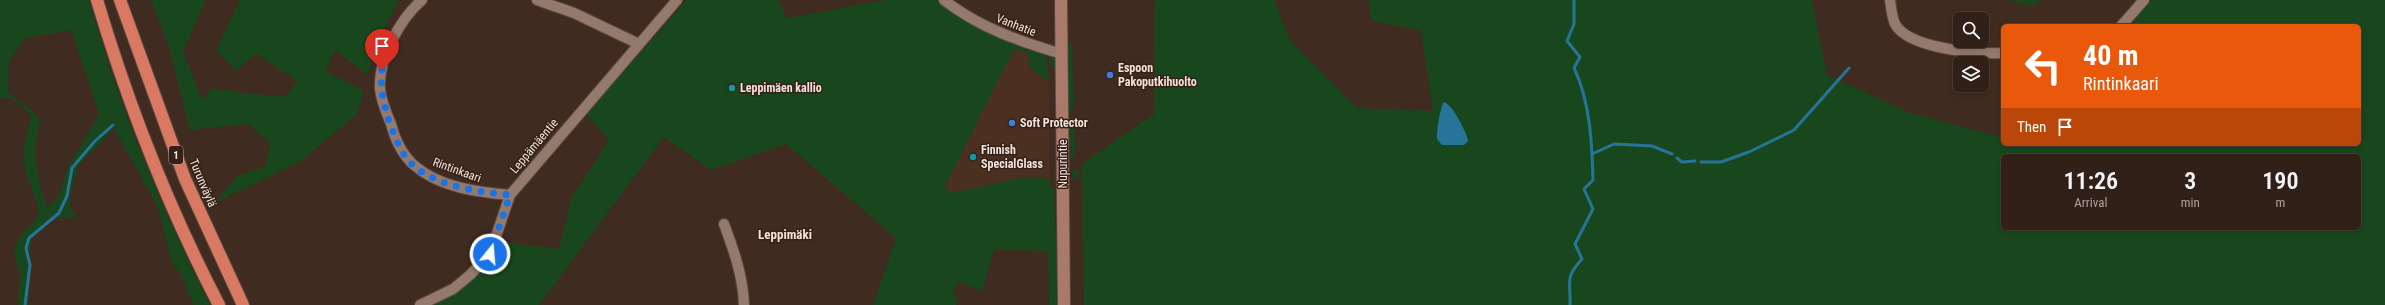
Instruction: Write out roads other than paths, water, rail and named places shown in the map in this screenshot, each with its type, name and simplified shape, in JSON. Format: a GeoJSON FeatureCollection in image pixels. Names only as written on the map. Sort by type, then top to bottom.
{"type":"FeatureCollection","features":[{"type":"Feature","properties":{"kind":"highway","name":"1"},"geometry":{"type":"LineString","coordinates":[[97,0],[132,102],[165,189],[219,305]]}},
{"type":"Feature","properties":{"kind":"highway","name":"Turunväylä"},"geometry":{"type":"LineString","coordinates":[[120,0],[185,179],[243,305]]}},
{"type":"Feature","properties":{"kind":"main road","name":"Nupurintie"},"geometry":{"type":"LineString","coordinates":[[1061,0],[1064,305]]}},
{"type":"Feature","properties":{"kind":"street","name":"Rintinkaari"},"geometry":{"type":"LineString","coordinates":[[422,0],[405,20],[388,51],[382,70],[380,89],[397,142],[414,166],[427,174],[469,191],[510,195]]}},
{"type":"Feature","properties":{"kind":"street"},"geometry":{"type":"LineString","coordinates":[[537,0],[574,13],[639,44]]}},
{"type":"Feature","properties":{"kind":"street","name":"Leppämäentie"},"geometry":{"type":"LineString","coordinates":[[420,305],[453,289],[470,275],[490,254],[510,195],[677,0]]}},
{"type":"Feature","properties":{"kind":"street","name":"Vanhatie"},"geometry":{"type":"LineString","coordinates":[[944,0],[983,26],[1018,41],[1062,54]]}},
{"type":"Feature","properties":{"kind":"street"},"geometry":{"type":"LineString","coordinates":[[1890,0],[1895,24],[1902,32],[1915,39],[1942,47],[1971,52],[2001,53]]}},
{"type":"Feature","properties":{"kind":"street"},"geometry":{"type":"LineString","coordinates":[[2123,24],[2144,0]]}},
{"type":"Feature","properties":{"kind":"street"},"geometry":{"type":"LineString","coordinates":[[724,224],[738,259],[743,286],[744,305]]}},
{"type":"Feature","properties":{"kind":"water"},"geometry":{"type":"Polygon","coordinates":[[[1444,102],[1451,108],[1459,119],[1468,141],[1464,145],[1442,145],[1437,139],[1441,109],[1444,102]]]}},
{"type":"Feature","properties":{"kind":"waterway"},"geometry":{"type":"LineString","coordinates":[[1570,305],[1569,285],[1571,276],[1576,266],[1582,259],[1575,244],[1593,209],[1584,189],[1593,180],[1591,137],[1587,108],[1584,94],[1574,68],[1580,57],[1567,41],[1574,24],[1574,0]]}},
{"type":"Feature","properties":{"kind":"waterway"},"geometry":{"type":"LineString","coordinates":[[1701,162],[1721,162],[1749,152],[1794,130],[1849,68]]}},
{"type":"Feature","properties":{"kind":"waterway"},"geometry":{"type":"LineString","coordinates":[[25,305],[30,265],[26,248],[29,238],[59,213],[67,196],[72,168],[95,141],[113,125]]}},
{"type":"Feature","properties":{"kind":"waterway"},"geometry":{"type":"LineString","coordinates":[[1592,154],[1614,144],[1652,146],[1672,154]]}},
{"type":"Feature","properties":{"kind":"waterway"},"geometry":{"type":"LineString","coordinates":[[1677,158],[1682,162],[1695,161]]}},
{"type":"Feature","properties":{"kind":"place","name":"Espoon Pakoputkihuolto"},"geometry":{"type":"Point","coordinates":[1110,75]}},
{"type":"Feature","properties":{"kind":"place","name":"Leppimäen kallio"},"geometry":{"type":"Point","coordinates":[732,88]}},
{"type":"Feature","properties":{"kind":"place","name":"Soft Protector"},"geometry":{"type":"Point","coordinates":[1012,123]}},
{"type":"Feature","properties":{"kind":"place","name":"Finnish SpecialGlass"},"geometry":{"type":"Point","coordinates":[973,157]}},
{"type":"Feature","properties":{"kind":"district","name":"Leppimäki"},"geometry":{"type":"Point","coordinates":[785,234]}}]}
